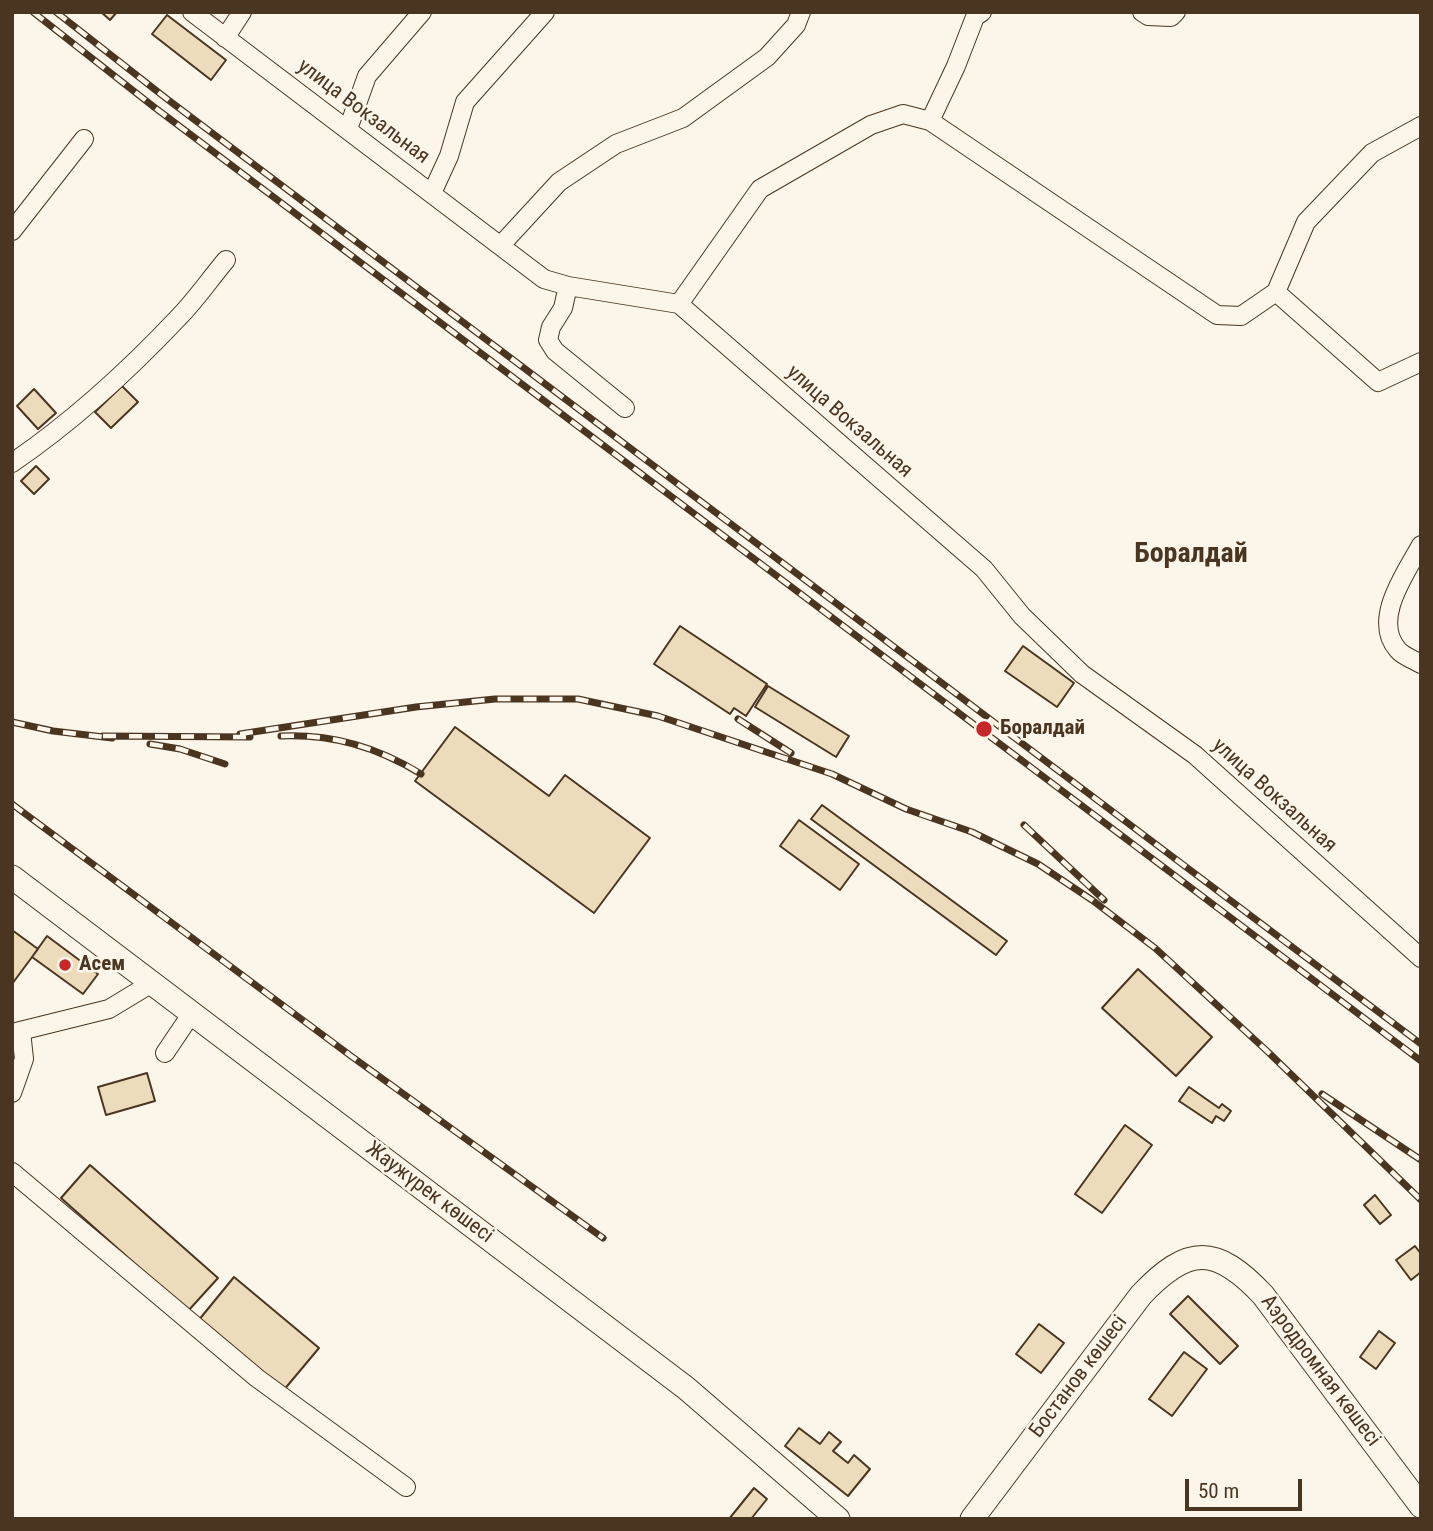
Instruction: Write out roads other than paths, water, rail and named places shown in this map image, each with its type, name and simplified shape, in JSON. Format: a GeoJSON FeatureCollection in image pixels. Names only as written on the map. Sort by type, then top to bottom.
{"type":"FeatureCollection","features":[{"type":"Feature","properties":{"kind":"main road","name":"Жаужүрек көшесі"},"geometry":{"type":"LineString","coordinates":[[12,877],[686,1388],[838,1519]]}},
{"type":"Feature","properties":{"kind":"main road","name":"Аэродромная көшесі"},"geometry":{"type":"LineString","coordinates":[[1202,1257],[1216,1259],[1242,1272],[1263,1295],[1421,1506]]}},
{"type":"Feature","properties":{"kind":"main road","name":"Бостанов көшесі"},"geometry":{"type":"LineString","coordinates":[[972,1519],[1141,1295],[1177,1264],[1202,1257]]}},
{"type":"Feature","properties":{"kind":"street","name":"улица Вокзальная"},"geometry":{"type":"LineString","coordinates":[[192,12],[544,279],[568,286],[679,304],[984,569],[1021,616],[1082,674],[1195,755],[1421,958]]}},
{"type":"Feature","properties":{"kind":"street"},"geometry":{"type":"LineString","coordinates":[[225,38],[242,12]]}},
{"type":"Feature","properties":{"kind":"street"},"geometry":{"type":"LineString","coordinates":[[348,129],[367,76],[422,12]]}},
{"type":"Feature","properties":{"kind":"street"},"geometry":{"type":"LineString","coordinates":[[432,193],[449,156],[465,102],[545,12]]}},
{"type":"Feature","properties":{"kind":"street"},"geometry":{"type":"LineString","coordinates":[[501,245],[559,182],[616,144],[683,118],[767,57],[796,25],[801,12]]}},
{"type":"Feature","properties":{"kind":"street"},"geometry":{"type":"LineString","coordinates":[[930,121],[975,17],[982,12]]}},
{"type":"Feature","properties":{"kind":"street"},"geometry":{"type":"LineString","coordinates":[[1142,12],[1148,16],[1171,18],[1176,12]]}},
{"type":"Feature","properties":{"kind":"street"},"geometry":{"type":"LineString","coordinates":[[679,304],[760,190],[871,125],[903,114],[930,121],[1217,314],[1241,316],[1276,292],[1306,222],[1372,153],[1421,125]]}},
{"type":"Feature","properties":{"kind":"street"},"geometry":{"type":"LineString","coordinates":[[12,231],[84,139]]}},
{"type":"Feature","properties":{"kind":"street"},"geometry":{"type":"LineString","coordinates":[[12,463],[90,402],[180,317],[226,260]]}},
{"type":"Feature","properties":{"kind":"street"},"geometry":{"type":"LineString","coordinates":[[568,286],[563,307],[551,327],[548,341],[555,351],[625,408]]}},
{"type":"Feature","properties":{"kind":"street"},"geometry":{"type":"LineString","coordinates":[[1276,292],[1378,382],[1421,362]]}},
{"type":"Feature","properties":{"kind":"street"},"geometry":{"type":"LineString","coordinates":[[1421,545],[1393,600],[1387,630],[1398,650],[1421,664]]}},
{"type":"Feature","properties":{"kind":"street"},"geometry":{"type":"LineString","coordinates":[[12,1093],[24,1059],[16,1032],[108,1009],[152,983]]}},
{"type":"Feature","properties":{"kind":"street"},"geometry":{"type":"LineString","coordinates":[[165,1053],[192,1013]]}},
{"type":"Feature","properties":{"kind":"street"},"geometry":{"type":"LineString","coordinates":[[12,1172],[257,1378],[406,1487]]}},
{"type":"Feature","properties":{"kind":"railway"},"geometry":{"type":"LineString","coordinates":[[33,12],[154,107],[1421,1061]]}},
{"type":"Feature","properties":{"kind":"railway"},"geometry":{"type":"LineString","coordinates":[[56,12],[167,99],[1421,1044]]}},
{"type":"Feature","properties":{"kind":"railway"},"geometry":{"type":"LineString","coordinates":[[240,734],[416,707],[495,699],[578,699],[658,716],[832,774],[906,809],[972,832],[1038,864],[1092,900],[1155,948],[1267,1051],[1421,1200]]}},
{"type":"Feature","properties":{"kind":"railway"},"geometry":{"type":"LineString","coordinates":[[738,719],[791,753]]}},
{"type":"Feature","properties":{"kind":"railway"},"geometry":{"type":"LineString","coordinates":[[12,722],[53,731],[112,738]]}},
{"type":"Feature","properties":{"kind":"railway"},"geometry":{"type":"LineString","coordinates":[[103,736],[250,737]]}},
{"type":"Feature","properties":{"kind":"railway"},"geometry":{"type":"LineString","coordinates":[[281,736],[319,737],[354,744],[388,756],[421,774]]}},
{"type":"Feature","properties":{"kind":"railway"},"geometry":{"type":"LineString","coordinates":[[150,744],[180,749],[225,764]]}},
{"type":"Feature","properties":{"kind":"railway"},"geometry":{"type":"LineString","coordinates":[[12,804],[351,1056],[603,1238]]}},
{"type":"Feature","properties":{"kind":"railway"},"geometry":{"type":"LineString","coordinates":[[1024,825],[1104,900]]}},
{"type":"Feature","properties":{"kind":"railway"},"geometry":{"type":"LineString","coordinates":[[1322,1094],[1421,1160]]}},
{"type":"Feature","properties":{"kind":"place","name":"Боралдай"},"geometry":{"type":"Point","coordinates":[984,729]}},
{"type":"Feature","properties":{"kind":"place","name":"Асем"},"geometry":{"type":"Point","coordinates":[65,965]}},
{"type":"Feature","properties":{"kind":"district","name":"Боралдай"},"geometry":{"type":"Point","coordinates":[1191,555]}}]}
